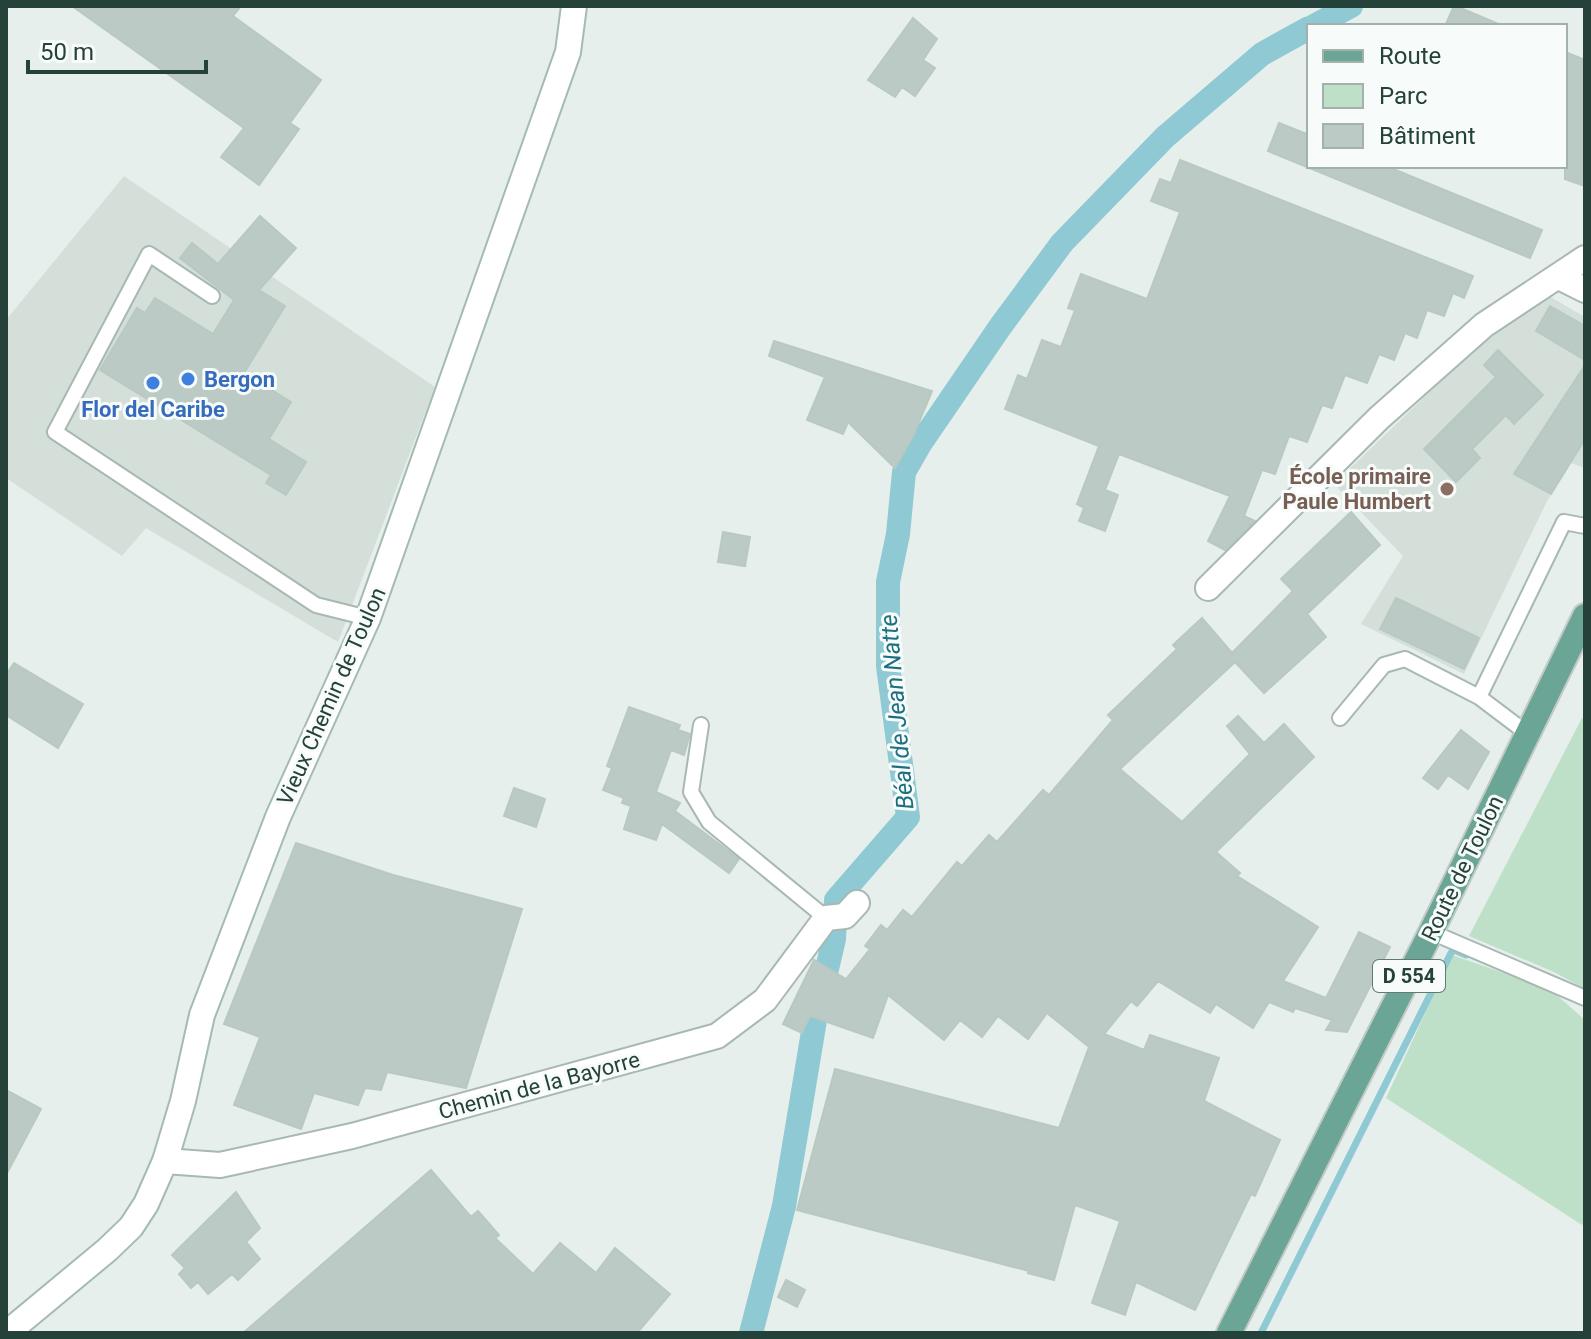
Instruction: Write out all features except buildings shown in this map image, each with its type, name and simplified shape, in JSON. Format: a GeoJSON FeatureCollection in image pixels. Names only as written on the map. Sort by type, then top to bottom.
{"type":"FeatureCollection","features":[{"type":"Feature","properties":{"kind":"main road","name":"Route de Toulon"},"geometry":{"type":"LineString","coordinates":[[1229,1333],[1431,932],[1585,616]]}},
{"type":"Feature","properties":{"kind":"street","name":"Vieux Chemin de Toulon"},"geometry":{"type":"LineString","coordinates":[[7,1333],[131,1227],[146,1204],[165,1161],[183,1101],[202,1015],[274,826],[368,618],[568,52],[574,6]]}},
{"type":"Feature","properties":{"kind":"street"},"geometry":{"type":"LineString","coordinates":[[1208,588],[1379,418],[1484,325],[1585,258]]}},
{"type":"Feature","properties":{"kind":"street"},"geometry":{"type":"LineString","coordinates":[[1559,277],[1585,290]]}},
{"type":"Feature","properties":{"kind":"street","name":"Chemin de la Bayorre"},"geometry":{"type":"LineString","coordinates":[[165,1161],[220,1165],[352,1136],[717,1036],[765,1000],[840,914]]}},
{"type":"Feature","properties":{"kind":"lane"},"geometry":{"type":"LineString","coordinates":[[212,296],[149,254],[55,432],[316,605],[368,618]]}},
{"type":"Feature","properties":{"kind":"lane"},"geometry":{"type":"LineString","coordinates":[[1479,697],[1564,522],[1585,526]]}},
{"type":"Feature","properties":{"kind":"lane"},"geometry":{"type":"LineString","coordinates":[[1340,718],[1384,665],[1405,659],[1479,697],[1528,734]]}},
{"type":"Feature","properties":{"kind":"lane"},"geometry":{"type":"LineString","coordinates":[[701,725],[691,792],[709,822],[840,914]]}},
{"type":"Feature","properties":{"kind":"lane"},"geometry":{"type":"LineString","coordinates":[[1431,932],[1585,998]]}},
{"type":"Feature","properties":{"kind":"shaded area"},"geometry":{"type":"Polygon","coordinates":[[[124,176],[435,387],[338,642],[146,528],[122,556],[6,478],[6,320],[124,176]]]}},
{"type":"Feature","properties":{"kind":"shaded area","name":"École primaire Paule Humbert"},"geometry":{"type":"Polygon","coordinates":[[[1549,296],[1585,317],[1585,468],[1571,463],[1547,501],[1464,674],[1361,624],[1403,556],[1334,484],[1473,350],[1549,296]]]}},
{"type":"Feature","properties":{"kind":"green space"},"geometry":{"type":"Polygon","coordinates":[[[1582,718],[1585,720],[1585,989],[1554,972],[1469,936],[1582,718]]]}},
{"type":"Feature","properties":{"kind":"green space"},"geometry":{"type":"Polygon","coordinates":[[[1452,955],[1550,989],[1585,1020],[1585,1219],[1582,1225],[1386,1098],[1452,955]]]}},
{"type":"Feature","properties":{"kind":"waterway","name":"Béal de Jean Natte"},"geometry":{"type":"LineString","coordinates":[[1318,24],[1351,6]]}},
{"type":"Feature","properties":{"kind":"waterway","name":"Béal de Jean Natte"},"geometry":{"type":"LineString","coordinates":[[751,1333],[784,1206],[815,1020],[834,939],[836,900],[908,817],[888,666],[888,582],[898,534],[904,472],[1000,327],[1062,243],[1165,137],[1262,54],[1307,29]]}},
{"type":"Feature","properties":{"kind":"waterway"},"geometry":{"type":"LineString","coordinates":[[1261,1333],[1451,953],[1454,950],[1466,955]]}},
{"type":"Feature","properties":{"kind":"place","name":"Bergon"},"geometry":{"type":"Point","coordinates":[188,379]}},
{"type":"Feature","properties":{"kind":"place","name":"Flor del Caribe"},"geometry":{"type":"Point","coordinates":[153,383]}},
{"type":"Feature","properties":{"kind":"place","name":"École primaire Paule Humbert"},"geometry":{"type":"Point","coordinates":[1447,489]}}]}
